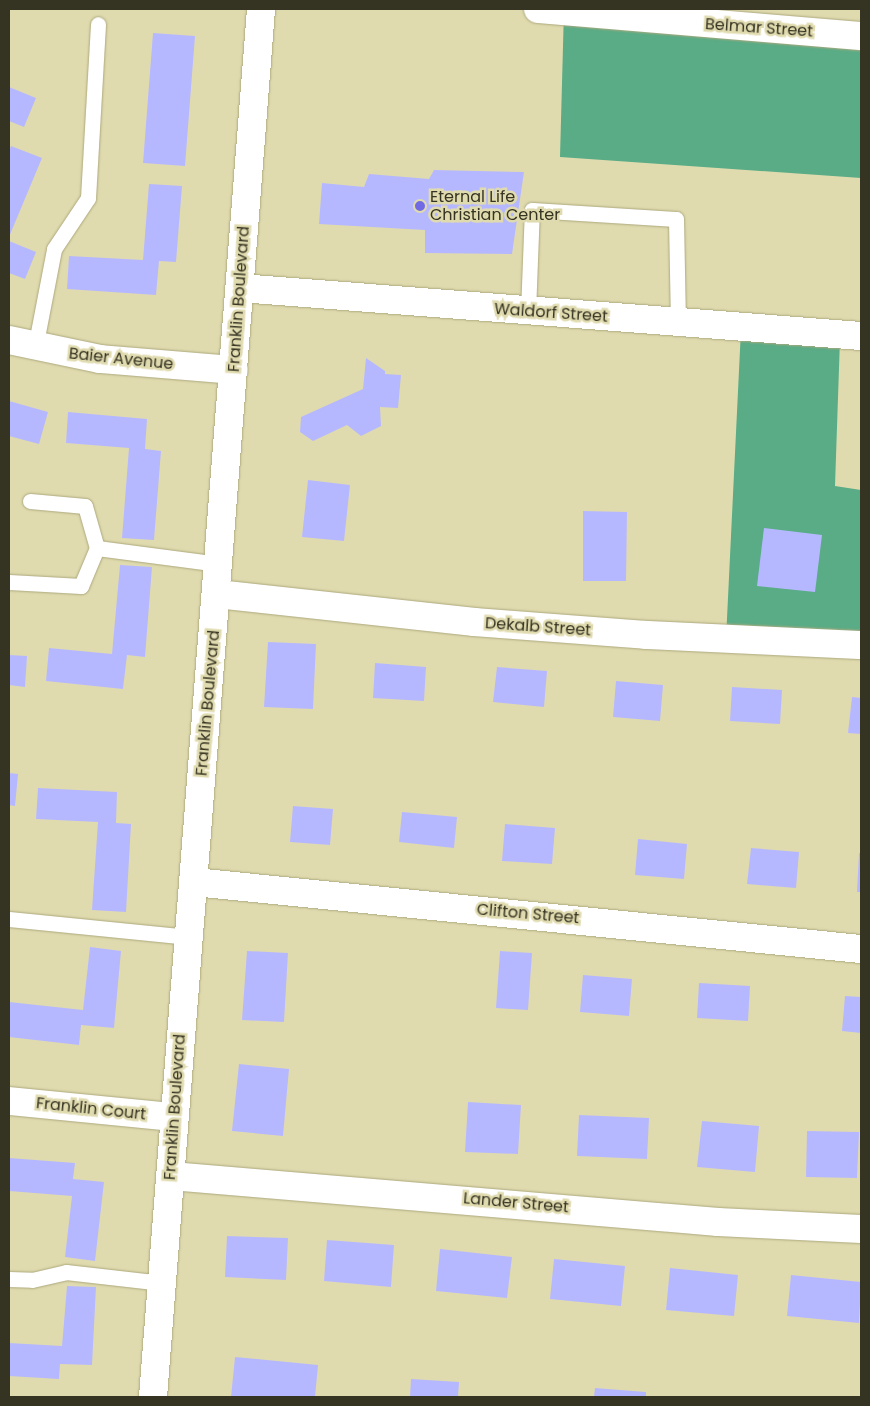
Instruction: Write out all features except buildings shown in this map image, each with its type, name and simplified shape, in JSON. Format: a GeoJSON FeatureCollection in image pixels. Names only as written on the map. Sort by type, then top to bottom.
{"type":"FeatureCollection","features":[{"type":"Feature","properties":{"kind":"street","name":"Franklin Boulevard"},"geometry":{"type":"LineString","coordinates":[[152,1397],[171,1176],[172,1117],[194,882],[261,9]]}},
{"type":"Feature","properties":{"kind":"street","name":"Belmar Street"},"geometry":{"type":"LineString","coordinates":[[538,9],[861,36]]}},
{"type":"Feature","properties":{"kind":"street","name":"Waldorf Street"},"geometry":{"type":"LineString","coordinates":[[240,288],[528,312],[678,321],[861,336]]}},
{"type":"Feature","properties":{"kind":"street","name":"Baier Avenue"},"geometry":{"type":"LineString","coordinates":[[9,340],[35,348],[100,359],[234,370]]}},
{"type":"Feature","properties":{"kind":"street","name":"Dekalb Street"},"geometry":{"type":"LineString","coordinates":[[217,594],[474,622],[646,636],[861,645]]}},
{"type":"Feature","properties":{"kind":"street","name":"Clifton Street"},"geometry":{"type":"LineString","coordinates":[[194,882],[861,949]]}},
{"type":"Feature","properties":{"kind":"street","name":"Franklin Court"},"geometry":{"type":"LineString","coordinates":[[9,1101],[172,1117]]}},
{"type":"Feature","properties":{"kind":"street","name":"Lander Street"},"geometry":{"type":"LineString","coordinates":[[171,1176],[718,1222],[861,1229]]}},
{"type":"Feature","properties":{"kind":"lane"},"geometry":{"type":"LineString","coordinates":[[35,348],[54,250],[88,198],[98,24]]}},
{"type":"Feature","properties":{"kind":"lane"},"geometry":{"type":"LineString","coordinates":[[528,312],[532,210],[676,219],[678,321]]}},
{"type":"Feature","properties":{"kind":"lane"},"geometry":{"type":"LineString","coordinates":[[9,582],[81,586],[97,548],[85,506],[30,501]]}},
{"type":"Feature","properties":{"kind":"lane"},"geometry":{"type":"LineString","coordinates":[[97,548],[219,564]]}},
{"type":"Feature","properties":{"kind":"lane"},"geometry":{"type":"LineString","coordinates":[[9,919],[189,937]]}},
{"type":"Feature","properties":{"kind":"lane"},"geometry":{"type":"LineString","coordinates":[[9,1279],[32,1280],[66,1272],[162,1283]]}},
{"type":"Feature","properties":{"kind":"green space"},"geometry":{"type":"Polygon","coordinates":[[[564,9],[861,29],[861,178],[560,157],[564,9]]]}},
{"type":"Feature","properties":{"kind":"green space"},"geometry":{"type":"Polygon","coordinates":[[[741,329],[840,339],[835,486],[861,490],[861,653],[726,639],[741,329]]]}},
{"type":"Feature","properties":{"kind":"place","name":"Eternal Life Christian Center"},"geometry":{"type":"Point","coordinates":[420,206]}}]}
